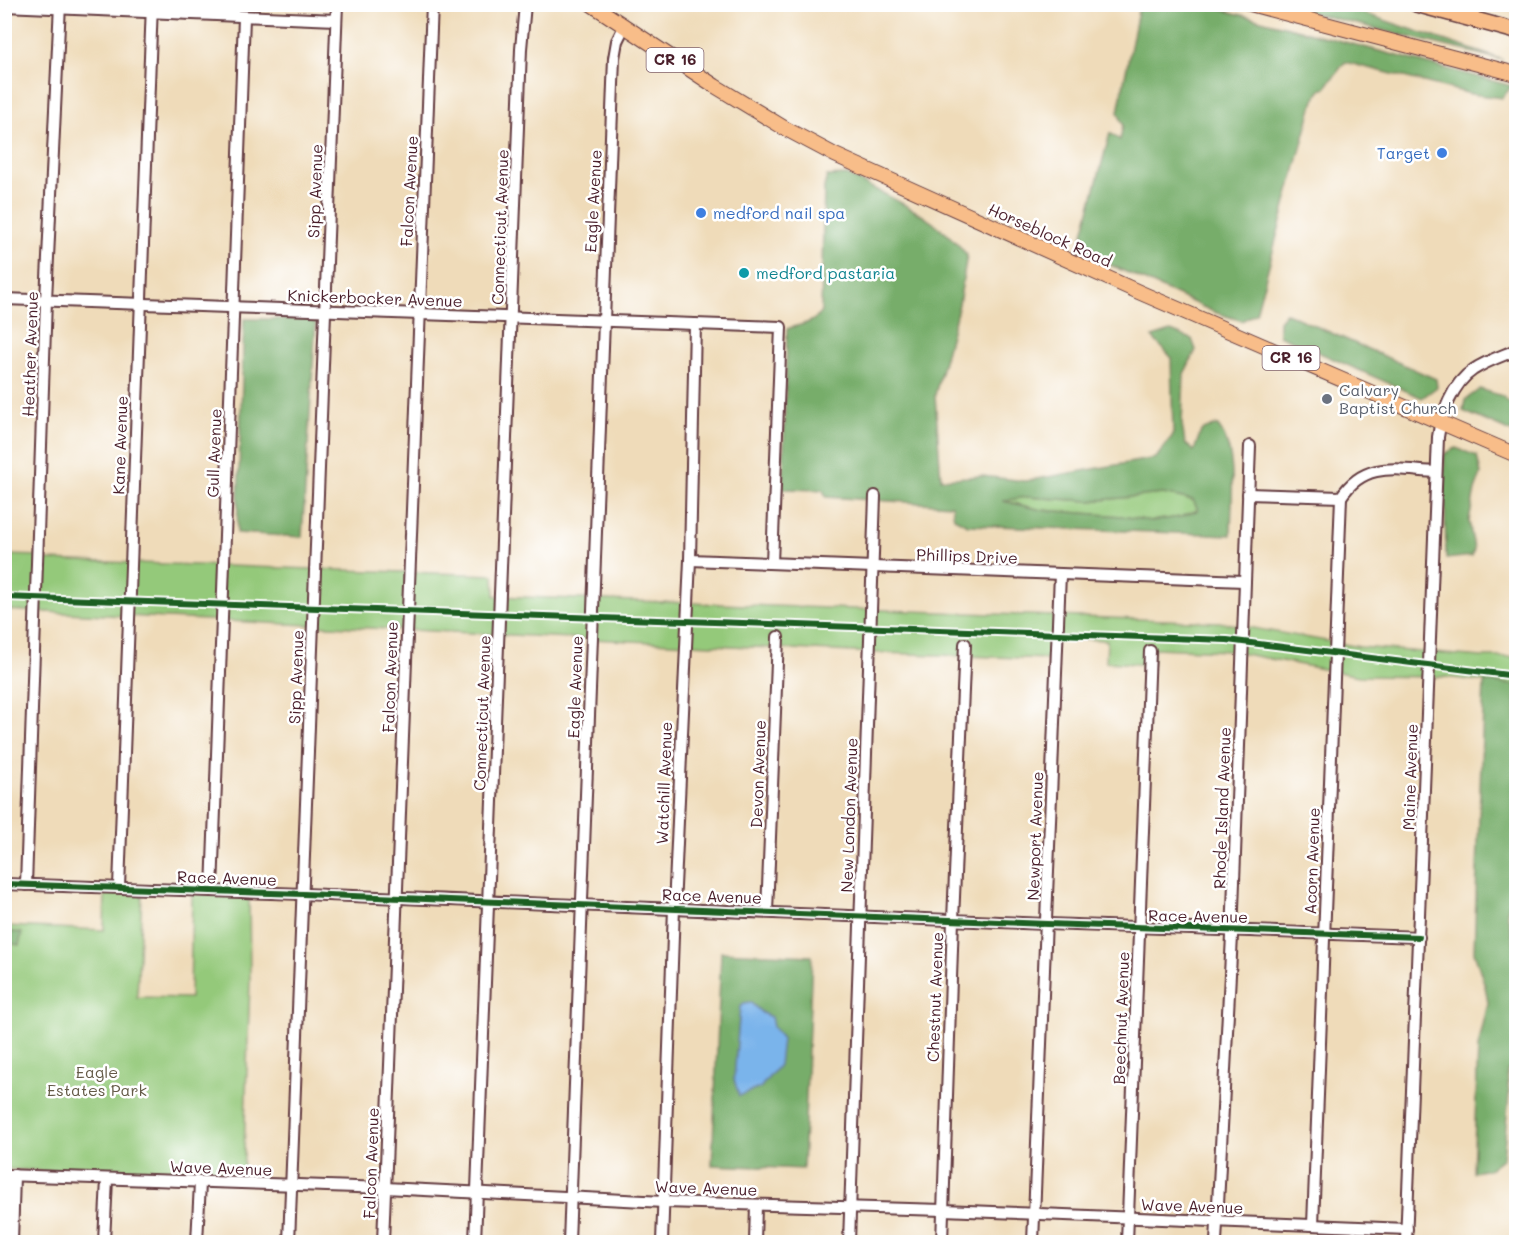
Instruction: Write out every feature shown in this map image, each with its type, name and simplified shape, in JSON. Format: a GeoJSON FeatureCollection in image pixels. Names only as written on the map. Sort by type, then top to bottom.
{"type":"FeatureCollection","features":[{"type":"Feature","properties":{"kind":"highway"},"geometry":{"type":"LineString","coordinates":[[1416,4],[1516,33]]}},
{"type":"Feature","properties":{"kind":"main road","name":"Horseblock Road"},"geometry":{"type":"LineString","coordinates":[[591,4],[742,103],[835,155],[1068,261],[1516,455]]}},
{"type":"Feature","properties":{"kind":"main road"},"geometry":{"type":"LineString","coordinates":[[1250,4],[1516,75]]}},
{"type":"Feature","properties":{"kind":"street","name":"Sipp Avenue"},"geometry":{"type":"LineString","coordinates":[[289,1242],[337,4]]}},
{"type":"Feature","properties":{"kind":"street","name":"Falcon Avenue"},"geometry":{"type":"LineString","coordinates":[[383,1242],[432,4]]}},
{"type":"Feature","properties":{"kind":"street","name":"Connecticut Avenue"},"geometry":{"type":"LineString","coordinates":[[475,1242],[525,4]]}},
{"type":"Feature","properties":{"kind":"street"},"geometry":{"type":"LineString","coordinates":[[4,6],[152,9],[244,17],[336,20]]}},
{"type":"Feature","properties":{"kind":"street","name":"Heather Avenue"},"geometry":{"type":"LineString","coordinates":[[26,885],[46,300],[60,6]]}},
{"type":"Feature","properties":{"kind":"street","name":"Kane Avenue"},"geometry":{"type":"LineString","coordinates":[[119,887],[152,9]]}},
{"type":"Feature","properties":{"kind":"street","name":"Gull Avenue"},"geometry":{"type":"LineString","coordinates":[[212,891],[244,17]]}},
{"type":"Feature","properties":{"kind":"street","name":"Eagle Avenue"},"geometry":{"type":"LineString","coordinates":[[569,1242],[614,58],[617,41],[624,27]]}},
{"type":"Feature","properties":{"kind":"street","name":"Knickerbocker Avenue"},"geometry":{"type":"LineString","coordinates":[[4,299],[781,327],[772,563]]}},
{"type":"Feature","properties":{"kind":"street","name":"Watchill Avenue"},"geometry":{"type":"LineString","coordinates":[[662,1242],[690,560],[695,324]]}},
{"type":"Feature","properties":{"kind":"street","name":"Maine Avenue"},"geometry":{"type":"LineString","coordinates":[[1406,1242],[1437,445],[1440,424],[1456,388],[1466,375],[1479,366],[1516,350]]}},
{"type":"Feature","properties":{"kind":"street","name":"Rhode Island Avenue"},"geometry":{"type":"LineString","coordinates":[[1216,1242],[1232,930],[1250,446]]}},
{"type":"Feature","properties":{"kind":"street"},"geometry":{"type":"LineString","coordinates":[[1248,494],[1341,497],[1349,484],[1361,475],[1377,470],[1436,472]]}},
{"type":"Feature","properties":{"kind":"street","name":"New London Avenue"},"geometry":{"type":"LineString","coordinates":[[849,1242],[875,496]]}},
{"type":"Feature","properties":{"kind":"street","name":"Acorn Avenue"},"geometry":{"type":"LineString","coordinates":[[1312,1225],[1341,497]]}},
{"type":"Feature","properties":{"kind":"street","name":"Phillips Drive"},"geometry":{"type":"LineString","coordinates":[[690,560],[1244,581]]}},
{"type":"Feature","properties":{"kind":"street","name":"Newport Avenue"},"geometry":{"type":"LineString","coordinates":[[1033,1242],[1060,574]]}},
{"type":"Feature","properties":{"kind":"street","name":"Devon Avenue"},"geometry":{"type":"LineString","coordinates":[[767,912],[778,637]]}},
{"type":"Feature","properties":{"kind":"street","name":"Chestnut Avenue"},"geometry":{"type":"LineString","coordinates":[[942,1242],[965,644]]}},
{"type":"Feature","properties":{"kind":"street","name":"Beechnut Avenue"},"geometry":{"type":"LineString","coordinates":[[1127,1242],[1150,651]]}},
{"type":"Feature","properties":{"kind":"street","name":"Race Avenue"},"geometry":{"type":"LineString","coordinates":[[4,884],[1419,937]]}},
{"type":"Feature","properties":{"kind":"street"},"geometry":{"type":"LineString","coordinates":[[9,1175],[12,1242]]}},
{"type":"Feature","properties":{"kind":"street","name":"Wave Avenue"},"geometry":{"type":"LineString","coordinates":[[9,1175],[1407,1229]]}},
{"type":"Feature","properties":{"kind":"street"},"geometry":{"type":"LineString","coordinates":[[104,1242],[107,1179]]}},
{"type":"Feature","properties":{"kind":"street"},"geometry":{"type":"LineString","coordinates":[[197,1242],[200,1183]]}},
{"type":"Feature","properties":{"kind":"street"},"geometry":{"type":"LineString","coordinates":[[755,1242],[756,1205]]}},
{"type":"Feature","properties":{"kind":"green space"},"geometry":{"type":"Polygon","coordinates":[[[1137,5],[1204,5],[1512,86],[1502,98],[1471,94],[1345,62],[1314,100],[1256,313],[1242,321],[1214,312],[1084,253],[1079,248],[1110,133],[1120,140],[1123,125],[1118,112],[1138,11],[1137,5]]]}},
{"type":"Feature","properties":{"kind":"green space"},"geometry":{"type":"Polygon","coordinates":[[[1280,5],[1339,5],[1503,60],[1280,5]]]}},
{"type":"Feature","properties":{"kind":"green space"},"geometry":{"type":"Polygon","coordinates":[[[847,175],[912,209],[942,230],[967,255],[959,304],[935,395],[941,479],[982,476],[1025,481],[1156,458],[1173,435],[1171,357],[1152,337],[1171,331],[1192,339],[1196,350],[1184,374],[1182,424],[1185,443],[1194,451],[1201,431],[1217,425],[1228,448],[1232,477],[1231,535],[968,525],[954,518],[952,505],[826,497],[823,490],[783,489],[787,329],[815,319],[821,311],[824,187],[827,176],[847,175]],[[1163,494],[1090,501],[1026,497],[1003,501],[1042,510],[1121,516],[1151,521],[1181,517],[1198,510],[1193,500],[1163,494]]]}},
{"type":"Feature","properties":{"kind":"green space"},"geometry":{"type":"Polygon","coordinates":[[[1286,313],[1436,379],[1437,387],[1422,398],[1279,335],[1279,321],[1286,313]]]}},
{"type":"Feature","properties":{"kind":"green space"},"geometry":{"type":"Polygon","coordinates":[[[244,319],[316,319],[302,537],[237,533],[244,319]]]}},
{"type":"Feature","properties":{"kind":"green space"},"geometry":{"type":"Polygon","coordinates":[[[1480,389],[1502,396],[1516,409],[1516,434],[1463,411],[1465,400],[1480,389]]]}},
{"type":"Feature","properties":{"kind":"green space"},"geometry":{"type":"Polygon","coordinates":[[[1456,448],[1477,456],[1481,474],[1475,490],[1469,521],[1474,549],[1472,556],[1446,559],[1444,454],[1456,448]]]}},
{"type":"Feature","properties":{"kind":"green space"},"geometry":{"type":"Polygon","coordinates":[[[1163,494],[1193,500],[1198,510],[1181,517],[1151,521],[1121,516],[1042,510],[1001,500],[1026,497],[1090,501],[1163,494]]]}},
{"type":"Feature","properties":{"kind":"green space"},"geometry":{"type":"Polygon","coordinates":[[[4,555],[44,556],[45,560],[494,575],[495,596],[1219,622],[1360,647],[1482,657],[1516,657],[1516,685],[1444,677],[1359,676],[1229,651],[1154,648],[1153,665],[1106,662],[1107,640],[1051,638],[1049,659],[853,652],[5,610],[4,555]]]}},
{"type":"Feature","properties":{"kind":"green space"},"geometry":{"type":"Polygon","coordinates":[[[1484,682],[1516,685],[1516,884],[1507,912],[1516,951],[1516,1066],[1507,1071],[1509,1095],[1503,1158],[1489,1169],[1473,1172],[1478,1047],[1488,1003],[1474,952],[1484,682]]]}},
{"type":"Feature","properties":{"kind":"green space","name":"Eagle Estates Park"},"geometry":{"type":"Polygon","coordinates":[[[105,892],[142,893],[137,997],[190,998],[192,893],[249,896],[250,982],[243,1181],[5,1169],[5,926],[104,930],[105,892]]]}},
{"type":"Feature","properties":{"kind":"green space"},"geometry":{"type":"Polygon","coordinates":[[[4,931],[22,933],[19,945],[5,942],[4,931]]]}},
{"type":"Feature","properties":{"kind":"green space"},"geometry":{"type":"Polygon","coordinates":[[[721,952],[812,956],[803,1169],[712,1165],[721,952]]]}},
{"type":"Feature","properties":{"kind":"water"},"geometry":{"type":"Polygon","coordinates":[[[750,1002],[762,1013],[771,1017],[773,1027],[782,1039],[779,1065],[760,1088],[739,1096],[734,1079],[740,1007],[750,1002]]]}},
{"type":"Feature","properties":{"kind":"cycle path"},"geometry":{"type":"LineString","coordinates":[[4,597],[1227,640],[1516,676]]}},
{"type":"Feature","properties":{"kind":"cycle path"},"geometry":{"type":"LineString","coordinates":[[4,884],[1419,937]]}},
{"type":"Feature","properties":{"kind":"place","name":"Target"},"geometry":{"type":"Point","coordinates":[1442,153]}},
{"type":"Feature","properties":{"kind":"place","name":"medford nail spa"},"geometry":{"type":"Point","coordinates":[701,213]}},
{"type":"Feature","properties":{"kind":"place","name":"medford pastaria"},"geometry":{"type":"Point","coordinates":[744,273]}},
{"type":"Feature","properties":{"kind":"place","name":"Calvary Baptist Church"},"geometry":{"type":"Point","coordinates":[1327,399]}}]}
